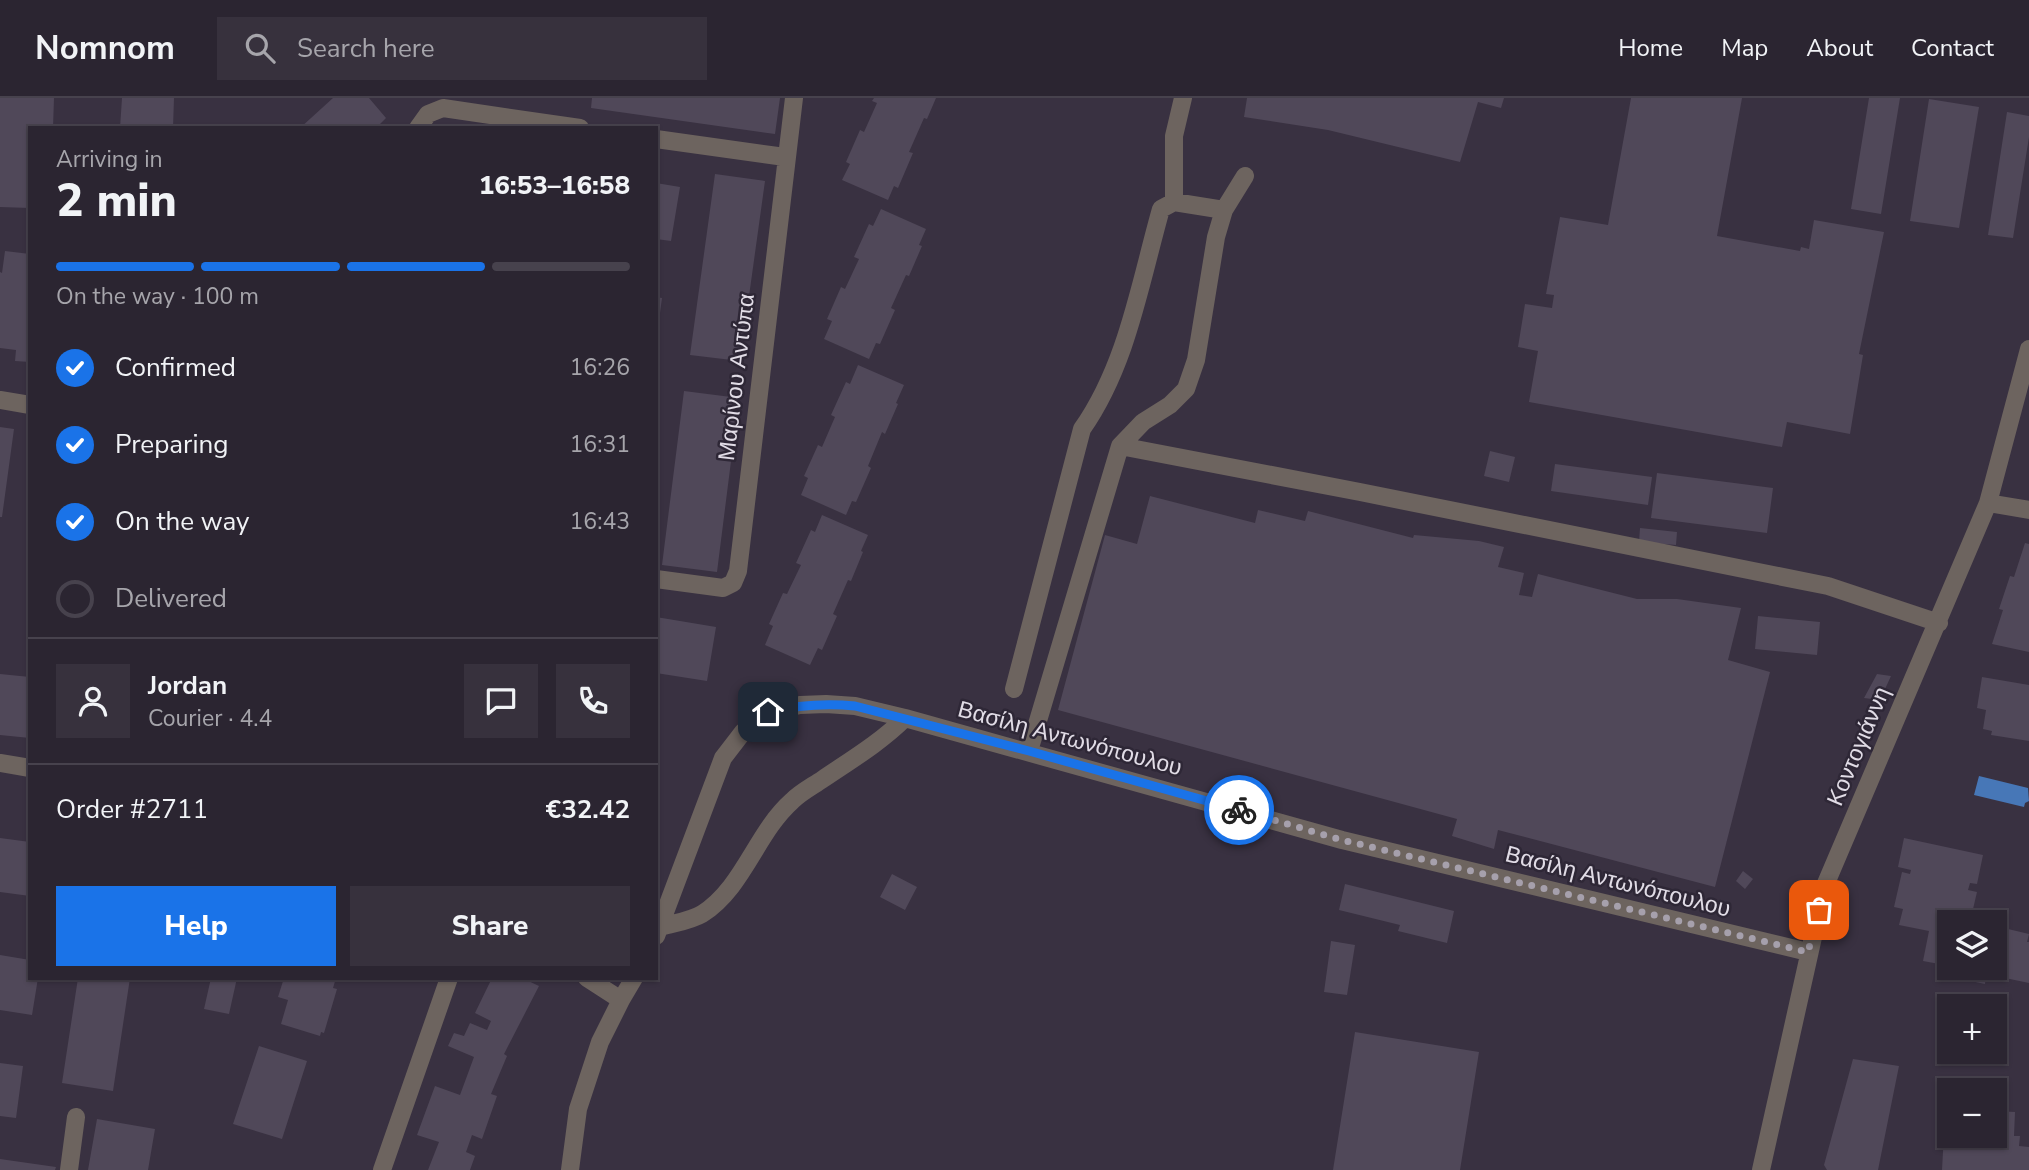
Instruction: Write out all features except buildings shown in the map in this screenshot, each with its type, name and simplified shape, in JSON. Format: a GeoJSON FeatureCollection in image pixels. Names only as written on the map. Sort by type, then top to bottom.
{"type":"FeatureCollection","features":[{"type":"Feature","properties":{"kind":"street","name":"Μαρίνου Αντύπα"},"geometry":{"type":"LineString","coordinates":[[658,579],[723,588],[733,583],[738,571],[793,98]]}},
{"type":"Feature","properties":{"kind":"street"},"geometry":{"type":"LineString","coordinates":[[1174,201],[1174,136],[1183,98]]}},
{"type":"Feature","properties":{"kind":"street"},"geometry":{"type":"LineString","coordinates":[[419,126],[428,114],[443,108],[566,126]]}},
{"type":"Feature","properties":{"kind":"street"},"geometry":{"type":"LineString","coordinates":[[658,138],[785,157]]}},
{"type":"Feature","properties":{"kind":"street"},"geometry":{"type":"LineString","coordinates":[[1029,751],[1119,446],[1143,422],[1171,405],[1186,389],[1196,360],[1216,237],[1224,210],[1245,176]]}},
{"type":"Feature","properties":{"kind":"street"},"geometry":{"type":"LineString","coordinates":[[1014,689],[1083,429],[1098,406],[1119,359],[1161,209],[1174,201],[1224,210]]}},
{"type":"Feature","properties":{"kind":"street","name":"Κοντογιάννη"},"geometry":{"type":"LineString","coordinates":[[1762,1170],[1824,888],[1988,503],[2029,349]]}},
{"type":"Feature","properties":{"kind":"street"},"geometry":{"type":"LineString","coordinates":[[0,400],[28,405]]}},
{"type":"Feature","properties":{"kind":"street"},"geometry":{"type":"LineString","coordinates":[[1119,446],[1828,586],[1939,623]]}},
{"type":"Feature","properties":{"kind":"street"},"geometry":{"type":"LineString","coordinates":[[1988,503],[2029,510]]}},
{"type":"Feature","properties":{"kind":"street","name":"Βασίλη Αντωνόπουλου"},"geometry":{"type":"LineString","coordinates":[[658,931],[723,758],[743,732],[768,712],[800,705],[826,704],[855,706],[905,718],[1342,840],[1808,952]]}},
{"type":"Feature","properties":{"kind":"street"},"geometry":{"type":"LineString","coordinates":[[658,931],[699,915],[713,905],[731,887],[775,819],[793,800],[893,730],[905,718]]}},
{"type":"Feature","properties":{"kind":"street"},"geometry":{"type":"LineString","coordinates":[[0,764],[28,768]]}},
{"type":"Feature","properties":{"kind":"street"},"geometry":{"type":"LineString","coordinates":[[382,1170],[448,980]]}},
{"type":"Feature","properties":{"kind":"street"},"geometry":{"type":"LineString","coordinates":[[590,980],[621,1000]]}},
{"type":"Feature","properties":{"kind":"street"},"geometry":{"type":"LineString","coordinates":[[570,1170],[578,1109],[600,1042],[633,980]]}},
{"type":"Feature","properties":{"kind":"street"},"geometry":{"type":"LineString","coordinates":[[69,1170],[75,1117]]}},
{"type":"Feature","properties":{"kind":"water"},"geometry":{"type":"Polygon","coordinates":[[[1979,776],[2028,788],[2029,801],[2024,807],[1974,795],[1979,776]]]}},
{"type":"Feature","properties":{"kind":"way so far"},"geometry":{"type":"LineString","coordinates":[[1239,810],[1342,840],[1808,952],[1819,910]]}},
{"type":"Feature","properties":{"kind":"route"},"geometry":{"type":"LineString","coordinates":[[768,712],[800,705],[855,706],[1239,810]]}}]}
